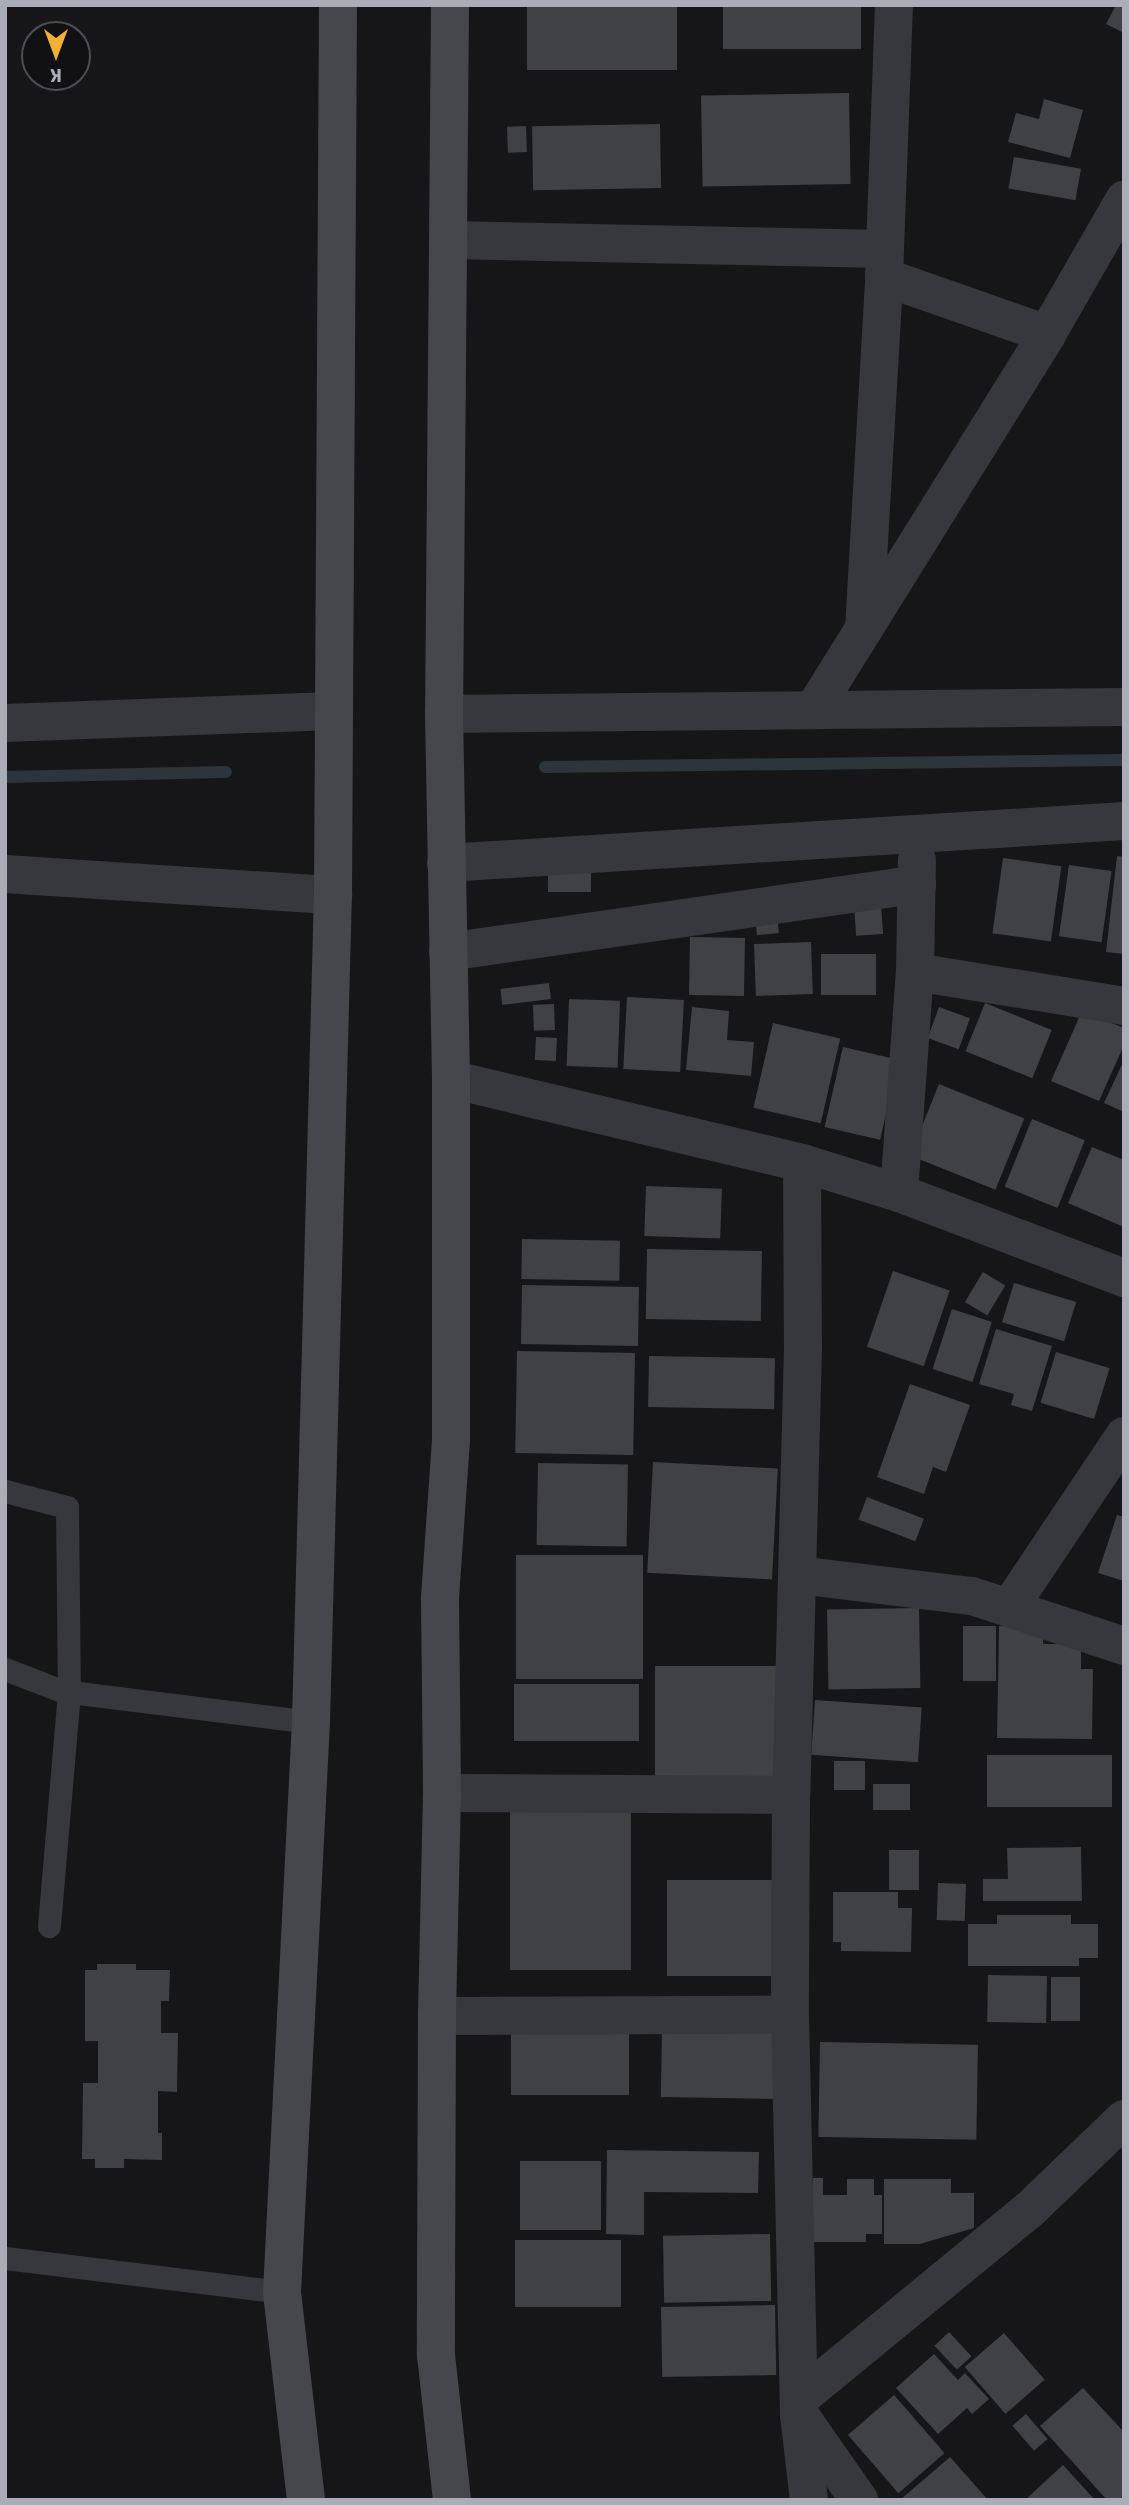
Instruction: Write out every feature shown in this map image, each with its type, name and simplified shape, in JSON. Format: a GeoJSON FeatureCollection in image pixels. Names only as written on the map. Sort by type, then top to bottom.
{"type":"FeatureCollection","features":[{"type":"Feature","properties":{"kind":"main road"},"geometry":{"type":"LineString","coordinates":[[306,2500],[282,2292],[311,1722],[333,895],[338,5]]}},
{"type":"Feature","properties":{"kind":"main road"},"geometry":{"type":"LineString","coordinates":[[450,5],[444,714],[451,1083],[451,1440],[440,1599],[442,1793],[437,2016],[436,2355],[452,2500]]}},
{"type":"Feature","properties":{"kind":"street"},"geometry":{"type":"LineString","coordinates":[[864,629],[885,263],[894,5]]}},
{"type":"Feature","properties":{"kind":"street"},"geometry":{"type":"LineString","coordinates":[[814,709],[1047,334],[1124,200]]}},
{"type":"Feature","properties":{"kind":"street"},"geometry":{"type":"LineString","coordinates":[[450,240],[885,263],[1047,334]]}},
{"type":"Feature","properties":{"kind":"street"},"geometry":{"type":"LineString","coordinates":[[444,714],[1124,707]]}},
{"type":"Feature","properties":{"kind":"street"},"geometry":{"type":"LineString","coordinates":[[5,723],[333,711]]}},
{"type":"Feature","properties":{"kind":"street"},"geometry":{"type":"LineString","coordinates":[[446,863],[1124,821]]}},
{"type":"Feature","properties":{"kind":"street"},"geometry":{"type":"LineString","coordinates":[[899,1193],[915,972],[917,834]]}},
{"type":"Feature","properties":{"kind":"street"},"geometry":{"type":"LineString","coordinates":[[5,874],[333,895]]}},
{"type":"Feature","properties":{"kind":"street"},"geometry":{"type":"LineString","coordinates":[[448,953],[917,884]]}},
{"type":"Feature","properties":{"kind":"street"},"geometry":{"type":"LineString","coordinates":[[915,972],[1124,1006]]}},
{"type":"Feature","properties":{"kind":"street"},"geometry":{"type":"LineString","coordinates":[[451,1083],[454,1080],[802,1163],[899,1193],[1124,1278]]}},
{"type":"Feature","properties":{"kind":"street"},"geometry":{"type":"LineString","coordinates":[[802,1163],[803,1347],[791,1795],[790,2015],[800,2406],[809,2500]]}},
{"type":"Feature","properties":{"kind":"street"},"geometry":{"type":"LineString","coordinates":[[1009,1608],[1124,1436]]}},
{"type":"Feature","properties":{"kind":"street"},"geometry":{"type":"LineString","coordinates":[[798,1575],[972,1595],[1124,1646]]}},
{"type":"Feature","properties":{"kind":"street"},"geometry":{"type":"LineString","coordinates":[[442,1793],[791,1795]]}},
{"type":"Feature","properties":{"kind":"street"},"geometry":{"type":"LineString","coordinates":[[437,2016],[790,2015]]}},
{"type":"Feature","properties":{"kind":"street"},"geometry":{"type":"LineString","coordinates":[[800,2406],[1028,2211],[1124,2119]]}},
{"type":"Feature","properties":{"kind":"street"},"geometry":{"type":"LineString","coordinates":[[800,2406],[859,2500]]}},
{"type":"Feature","properties":{"kind":"lane"},"geometry":{"type":"LineString","coordinates":[[5,1491],[67,1507],[69,1692],[49,1926]]}},
{"type":"Feature","properties":{"kind":"lane"},"geometry":{"type":"LineString","coordinates":[[5,1669],[69,1692],[311,1722]]}},
{"type":"Feature","properties":{"kind":"lane"},"geometry":{"type":"LineString","coordinates":[[5,2258],[282,2292]]}},
{"type":"Feature","properties":{"kind":"building"},"geometry":{"type":"Polygon","coordinates":[[[527,5],[677,5],[677,70],[527,70],[527,5]]]}},
{"type":"Feature","properties":{"kind":"building"},"geometry":{"type":"Polygon","coordinates":[[[723,5],[861,5],[861,49],[723,49],[723,5]]]}},
{"type":"Feature","properties":{"kind":"building"},"geometry":{"type":"Polygon","coordinates":[[[1116,5],[1124,5],[1124,33],[1106,24],[1116,5]]]}},
{"type":"Feature","properties":{"kind":"building"},"geometry":{"type":"Polygon","coordinates":[[[849,93],[851,184],[703,187],[701,96],[849,93]]]}},
{"type":"Feature","properties":{"kind":"building"},"geometry":{"type":"Polygon","coordinates":[[[1044,99],[1083,110],[1070,158],[1008,142],[1016,113],[1039,119],[1044,99]]]}},
{"type":"Feature","properties":{"kind":"building"},"geometry":{"type":"Polygon","coordinates":[[[660,124],[661,188],[533,190],[532,126],[660,124]]]}},
{"type":"Feature","properties":{"kind":"building"},"geometry":{"type":"Polygon","coordinates":[[[526,126],[527,152],[508,153],[507,127],[526,126]]]}},
{"type":"Feature","properties":{"kind":"building"},"geometry":{"type":"Polygon","coordinates":[[[1014,157],[1081,169],[1075,200],[1008,189],[1014,157]]]}},
{"type":"Feature","properties":{"kind":"building"},"geometry":{"type":"Polygon","coordinates":[[[1117,856],[1124,857],[1124,954],[1106,952],[1117,856]]]}},
{"type":"Feature","properties":{"kind":"building"},"geometry":{"type":"Polygon","coordinates":[[[1003,858],[1061,866],[1051,941],[992,933],[1003,858]]]}},
{"type":"Feature","properties":{"kind":"building"},"geometry":{"type":"Polygon","coordinates":[[[1069,865],[1112,871],[1102,942],[1059,936],[1069,865]]]}},
{"type":"Feature","properties":{"kind":"building"},"geometry":{"type":"Polygon","coordinates":[[[548,867],[591,867],[591,892],[548,892],[548,867]]]}},
{"type":"Feature","properties":{"kind":"building"},"geometry":{"type":"Polygon","coordinates":[[[881,904],[883,934],[856,936],[854,906],[881,904]]]}},
{"type":"Feature","properties":{"kind":"building"},"geometry":{"type":"Polygon","coordinates":[[[777,915],[779,933],[757,935],[755,917],[777,915]]]}},
{"type":"Feature","properties":{"kind":"building"},"geometry":{"type":"Polygon","coordinates":[[[690,937],[745,938],[744,996],[689,995],[690,937]]]}},
{"type":"Feature","properties":{"kind":"building"},"geometry":{"type":"Polygon","coordinates":[[[811,942],[813,994],[756,996],[754,944],[811,942]]]}},
{"type":"Feature","properties":{"kind":"building"},"geometry":{"type":"Polygon","coordinates":[[[821,954],[876,954],[876,995],[821,995],[821,954]]]}},
{"type":"Feature","properties":{"kind":"building"},"geometry":{"type":"Polygon","coordinates":[[[549,983],[551,999],[502,1005],[500,989],[549,983]]]}},
{"type":"Feature","properties":{"kind":"building"},"geometry":{"type":"Polygon","coordinates":[[[627,997],[684,1000],[680,1072],[623,1069],[627,997]]]}},
{"type":"Feature","properties":{"kind":"building"},"geometry":{"type":"Polygon","coordinates":[[[569,999],[620,1001],[618,1068],[567,1066],[569,999]]]}},
{"type":"Feature","properties":{"kind":"building"},"geometry":{"type":"Polygon","coordinates":[[[985,1003],[1052,1030],[1032,1078],[966,1051],[985,1003]]]}},
{"type":"Feature","properties":{"kind":"building"},"geometry":{"type":"Polygon","coordinates":[[[554,1004],[555,1030],[534,1031],[533,1005],[554,1004]]]}},
{"type":"Feature","properties":{"kind":"building"},"geometry":{"type":"Polygon","coordinates":[[[692,1007],[729,1011],[727,1040],[754,1042],[751,1076],[686,1070],[692,1007]]]}},
{"type":"Feature","properties":{"kind":"building"},"geometry":{"type":"Polygon","coordinates":[[[939,1007],[970,1018],[959,1049],[928,1038],[939,1007]]]}},
{"type":"Feature","properties":{"kind":"building"},"geometry":{"type":"Polygon","coordinates":[[[1082,1011],[1124,1028],[1124,1045],[1099,1101],[1051,1081],[1082,1011]]]}},
{"type":"Feature","properties":{"kind":"building"},"geometry":{"type":"Polygon","coordinates":[[[773,1023],[840,1039],[821,1123],[753,1108],[773,1023]]]}},
{"type":"Feature","properties":{"kind":"building"},"geometry":{"type":"Polygon","coordinates":[[[536,1037],[557,1038],[556,1061],[535,1060],[536,1037]]]}},
{"type":"Feature","properties":{"kind":"building"},"geometry":{"type":"Polygon","coordinates":[[[843,1047],[899,1060],[880,1140],[825,1127],[843,1047]]]}},
{"type":"Feature","properties":{"kind":"building"},"geometry":{"type":"Polygon","coordinates":[[[1124,1060],[1124,1112],[1104,1103],[1124,1060]]]}},
{"type":"Feature","properties":{"kind":"building"},"geometry":{"type":"Polygon","coordinates":[[[939,1084],[1024,1118],[995,1190],[910,1155],[939,1084]]]}},
{"type":"Feature","properties":{"kind":"building"},"geometry":{"type":"Polygon","coordinates":[[[1032,1119],[1085,1140],[1058,1208],[1005,1187],[1032,1119]]]}},
{"type":"Feature","properties":{"kind":"building"},"geometry":{"type":"Polygon","coordinates":[[[1092,1147],[1124,1160],[1124,1227],[1068,1203],[1092,1147]]]}},
{"type":"Feature","properties":{"kind":"building"},"geometry":{"type":"Polygon","coordinates":[[[646,1186],[722,1189],[720,1239],[644,1236],[646,1186]]]}},
{"type":"Feature","properties":{"kind":"building"},"geometry":{"type":"Polygon","coordinates":[[[522,1239],[620,1241],[619,1281],[521,1279],[522,1239]]]}},
{"type":"Feature","properties":{"kind":"building"},"geometry":{"type":"Polygon","coordinates":[[[647,1249],[762,1251],[761,1321],[646,1319],[647,1249]]]}},
{"type":"Feature","properties":{"kind":"building"},"geometry":{"type":"Polygon","coordinates":[[[893,1271],[950,1291],[924,1366],[867,1347],[893,1271]]]}},
{"type":"Feature","properties":{"kind":"building"},"geometry":{"type":"Polygon","coordinates":[[[983,1272],[1005,1285],[987,1315],[965,1302],[983,1272]]]}},
{"type":"Feature","properties":{"kind":"building"},"geometry":{"type":"Polygon","coordinates":[[[1014,1283],[1076,1302],[1064,1341],[1002,1322],[1014,1283]]]}},
{"type":"Feature","properties":{"kind":"building"},"geometry":{"type":"Polygon","coordinates":[[[522,1285],[639,1287],[638,1346],[521,1344],[522,1285]]]}},
{"type":"Feature","properties":{"kind":"building"},"geometry":{"type":"Polygon","coordinates":[[[952,1309],[992,1322],[972,1382],[933,1369],[952,1309]]]}},
{"type":"Feature","properties":{"kind":"building"},"geometry":{"type":"Polygon","coordinates":[[[996,1329],[1052,1346],[1032,1411],[1011,1405],[1014,1394],[979,1384],[996,1329]]]}},
{"type":"Feature","properties":{"kind":"building"},"geometry":{"type":"Polygon","coordinates":[[[517,1351],[635,1353],[633,1455],[515,1453],[517,1351]]]}},
{"type":"Feature","properties":{"kind":"building"},"geometry":{"type":"Polygon","coordinates":[[[1056,1352],[1110,1368],[1094,1419],[1041,1403],[1056,1352]]]}},
{"type":"Feature","properties":{"kind":"building"},"geometry":{"type":"Polygon","coordinates":[[[649,1356],[775,1358],[774,1409],[648,1407],[649,1356]]]}},
{"type":"Feature","properties":{"kind":"building"},"geometry":{"type":"Polygon","coordinates":[[[910,1384],[970,1405],[946,1472],[933,1467],[924,1494],[877,1477],[910,1384]]]}},
{"type":"Feature","properties":{"kind":"building"},"geometry":{"type":"Polygon","coordinates":[[[653,1462],[778,1469],[772,1579],[647,1573],[653,1462]]]}},
{"type":"Feature","properties":{"kind":"building"},"geometry":{"type":"Polygon","coordinates":[[[538,1463],[628,1465],[627,1547],[537,1545],[538,1463]]]}},
{"type":"Feature","properties":{"kind":"building"},"geometry":{"type":"Polygon","coordinates":[[[867,1497],[924,1519],[915,1541],[858,1519],[867,1497]]]}},
{"type":"Feature","properties":{"kind":"building"},"geometry":{"type":"Polygon","coordinates":[[[1117,1515],[1124,1517],[1124,1581],[1098,1573],[1117,1515]]]}},
{"type":"Feature","properties":{"kind":"building"},"geometry":{"type":"Polygon","coordinates":[[[516,1555],[643,1555],[643,1679],[516,1679],[516,1555]]]}},
{"type":"Feature","properties":{"kind":"building"},"geometry":{"type":"Polygon","coordinates":[[[919,1608],[920,1688],[828,1690],[827,1610],[919,1608]]]}},
{"type":"Feature","properties":{"kind":"building"},"geometry":{"type":"Polygon","coordinates":[[[963,1626],[996,1626],[996,1681],[963,1681],[963,1626]]]}},
{"type":"Feature","properties":{"kind":"building"},"geometry":{"type":"Polygon","coordinates":[[[999,1626],[1043,1627],[1043,1644],[1081,1644],[1081,1669],[1093,1669],[1092,1739],[997,1738],[999,1626]]]}},
{"type":"Feature","properties":{"kind":"building"},"geometry":{"type":"Polygon","coordinates":[[[655,1666],[787,1666],[787,1781],[655,1781],[655,1666]]]}},
{"type":"Feature","properties":{"kind":"building"},"geometry":{"type":"Polygon","coordinates":[[[514,1684],[639,1684],[639,1741],[514,1741],[514,1684]]]}},
{"type":"Feature","properties":{"kind":"building"},"geometry":{"type":"Polygon","coordinates":[[[815,1700],[922,1707],[918,1762],[811,1755],[815,1700]]]}},
{"type":"Feature","properties":{"kind":"building"},"geometry":{"type":"Polygon","coordinates":[[[987,1755],[1112,1755],[1112,1807],[987,1807],[987,1755]]]}},
{"type":"Feature","properties":{"kind":"building"},"geometry":{"type":"Polygon","coordinates":[[[834,1761],[865,1761],[865,1790],[834,1790],[834,1761]]]}},
{"type":"Feature","properties":{"kind":"building"},"geometry":{"type":"Polygon","coordinates":[[[873,1784],[910,1784],[910,1810],[873,1810],[873,1784]]]}},
{"type":"Feature","properties":{"kind":"building"},"geometry":{"type":"Polygon","coordinates":[[[510,1799],[631,1799],[631,1970],[510,1970],[510,1799]]]}},
{"type":"Feature","properties":{"kind":"building"},"geometry":{"type":"Polygon","coordinates":[[[1081,1847],[1082,1901],[983,1901],[983,1879],[1008,1879],[1007,1848],[1081,1847]]]}},
{"type":"Feature","properties":{"kind":"building"},"geometry":{"type":"Polygon","coordinates":[[[889,1850],[919,1850],[919,1890],[889,1890],[889,1850]]]}},
{"type":"Feature","properties":{"kind":"building"},"geometry":{"type":"Polygon","coordinates":[[[667,1880],[785,1880],[785,1976],[667,1976],[667,1880]]]}},
{"type":"Feature","properties":{"kind":"building"},"geometry":{"type":"Polygon","coordinates":[[[938,1883],[966,1884],[965,1921],[937,1920],[938,1883]]]}},
{"type":"Feature","properties":{"kind":"building"},"geometry":{"type":"Polygon","coordinates":[[[833,1892],[898,1892],[898,1908],[912,1908],[911,1952],[841,1951],[841,1942],[833,1942],[833,1892]]]}},
{"type":"Feature","properties":{"kind":"building"},"geometry":{"type":"Polygon","coordinates":[[[997,1915],[1071,1915],[1071,1924],[1098,1924],[1098,1958],[1079,1958],[1079,1966],[968,1966],[968,1924],[997,1924],[997,1915]]]}},
{"type":"Feature","properties":{"kind":"building"},"geometry":{"type":"Polygon","coordinates":[[[97,1964],[136,1964],[136,1970],[170,1970],[169,2001],[161,2001],[161,2033],[178,2033],[177,2092],[158,2091],[158,2133],[162,2133],[162,2160],[124,2159],[124,2168],[95,2168],[95,2159],[82,2159],[83,2083],[98,2083],[98,2041],[85,2041],[85,1970],[97,1970],[97,1964]]]}},
{"type":"Feature","properties":{"kind":"building"},"geometry":{"type":"Polygon","coordinates":[[[988,1975],[1047,1976],[1046,2023],[987,2022],[988,1975]]]}},
{"type":"Feature","properties":{"kind":"building"},"geometry":{"type":"Polygon","coordinates":[[[1051,1977],[1080,1977],[1080,2021],[1051,2021],[1051,1977]]]}},
{"type":"Feature","properties":{"kind":"building"},"geometry":{"type":"Polygon","coordinates":[[[662,2030],[779,2032],[778,2099],[661,2097],[662,2030]]]}},
{"type":"Feature","properties":{"kind":"building"},"geometry":{"type":"Polygon","coordinates":[[[511,2032],[629,2032],[629,2095],[511,2095],[511,2032]]]}},
{"type":"Feature","properties":{"kind":"building"},"geometry":{"type":"Polygon","coordinates":[[[820,2042],[978,2045],[976,2140],[818,2137],[820,2042]]]}},
{"type":"Feature","properties":{"kind":"building"},"geometry":{"type":"Polygon","coordinates":[[[607,2150],[759,2152],[758,2193],[644,2192],[644,2235],[606,2234],[607,2150]]]}},
{"type":"Feature","properties":{"kind":"building"},"geometry":{"type":"Polygon","coordinates":[[[520,2161],[601,2161],[601,2230],[520,2230],[520,2161]]]}},
{"type":"Feature","properties":{"kind":"building"},"geometry":{"type":"Polygon","coordinates":[[[813,2178],[823,2178],[823,2195],[847,2195],[847,2179],[874,2179],[874,2195],[882,2195],[882,2234],[866,2234],[866,2242],[813,2242],[813,2178]]]}},
{"type":"Feature","properties":{"kind":"building"},"geometry":{"type":"Polygon","coordinates":[[[884,2179],[951,2179],[951,2193],[974,2193],[974,2228],[920,2244],[884,2244],[884,2179]]]}},
{"type":"Feature","properties":{"kind":"building"},"geometry":{"type":"Polygon","coordinates":[[[770,2234],[771,2301],[664,2303],[663,2236],[770,2234]]]}},
{"type":"Feature","properties":{"kind":"building"},"geometry":{"type":"Polygon","coordinates":[[[515,2240],[621,2240],[621,2307],[515,2307],[515,2240]]]}},
{"type":"Feature","properties":{"kind":"building"},"geometry":{"type":"Polygon","coordinates":[[[775,2305],[776,2375],[662,2377],[661,2307],[775,2305]]]}},
{"type":"Feature","properties":{"kind":"building"},"geometry":{"type":"Polygon","coordinates":[[[949,2332],[972,2356],[957,2370],[934,2346],[949,2332]]]}},
{"type":"Feature","properties":{"kind":"building"},"geometry":{"type":"Polygon","coordinates":[[[1004,2333],[1045,2380],[1005,2414],[965,2367],[1004,2333]]]}},
{"type":"Feature","properties":{"kind":"building"},"geometry":{"type":"Polygon","coordinates":[[[934,2354],[958,2380],[965,2373],[989,2399],[972,2414],[967,2408],[938,2434],[896,2388],[934,2354]]]}},
{"type":"Feature","properties":{"kind":"building"},"geometry":{"type":"Polygon","coordinates":[[[1083,2388],[1124,2432],[1124,2500],[1107,2500],[1040,2426],[1083,2388]]]}},
{"type":"Feature","properties":{"kind":"building"},"geometry":{"type":"Polygon","coordinates":[[[894,2395],[945,2453],[898,2493],[848,2435],[894,2395]]]}},
{"type":"Feature","properties":{"kind":"building"},"geometry":{"type":"Polygon","coordinates":[[[1026,2414],[1048,2439],[1034,2451],[1012,2426],[1026,2414]]]}},
{"type":"Feature","properties":{"kind":"building"},"geometry":{"type":"Polygon","coordinates":[[[950,2457],[988,2500],[900,2500],[950,2457]]]}},
{"type":"Feature","properties":{"kind":"building"},"geometry":{"type":"Polygon","coordinates":[[[1063,2465],[1095,2500],[1025,2500],[1063,2465]]]}},
{"type":"Feature","properties":{"kind":"waterway"},"geometry":{"type":"LineString","coordinates":[[545,767],[1124,760]]}},
{"type":"Feature","properties":{"kind":"waterway"},"geometry":{"type":"LineString","coordinates":[[5,777],[226,772]]}}]}
